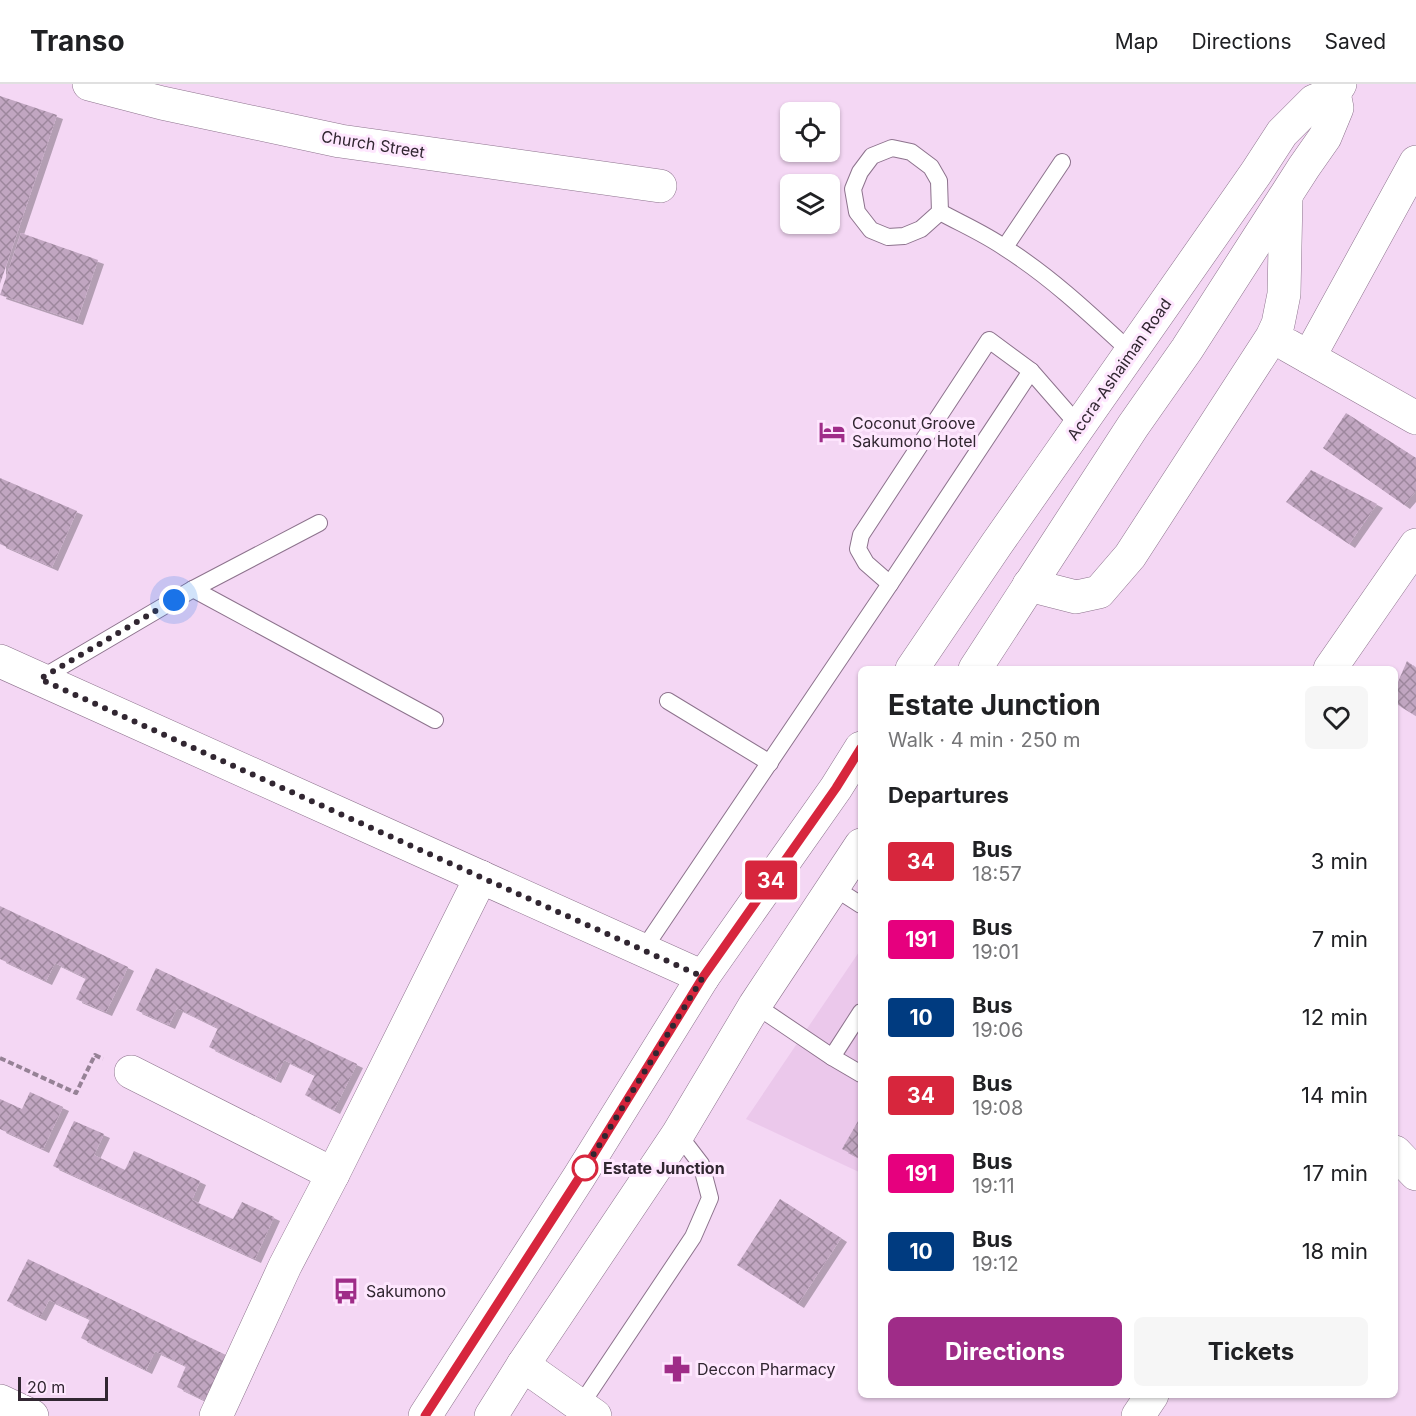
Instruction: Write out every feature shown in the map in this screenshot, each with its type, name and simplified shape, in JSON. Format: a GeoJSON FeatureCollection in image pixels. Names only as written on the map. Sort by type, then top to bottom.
{"type":"FeatureCollection","features":[{"type":"Feature","properties":{"kind":"street","name":"Church Street"},"geometry":{"type":"LineString","coordinates":[[89,84],[162,103],[340,141],[660,186]]}},
{"type":"Feature","properties":{"kind":"street"},"geometry":{"type":"LineString","coordinates":[[977,666],[1325,137],[1336,108],[1337,89]]}},
{"type":"Feature","properties":{"kind":"street","name":"Accra-Ashaiman Road"},"geometry":{"type":"LineString","coordinates":[[917,666],[996,544],[1282,134],[1314,101],[1337,89]]}},
{"type":"Feature","properties":{"kind":"street"},"geometry":{"type":"LineString","coordinates":[[1309,357],[1416,162]]}},
{"type":"Feature","properties":{"kind":"street"},"geometry":{"type":"LineString","coordinates":[[1029,585],[1076,597],[1099,592],[1130,556],[1272,337],[1278,324],[1284,294],[1286,197]]}},
{"type":"Feature","properties":{"kind":"street"},"geometry":{"type":"LineString","coordinates":[[1272,337],[1416,418]]}},
{"type":"Feature","properties":{"kind":"street"},"geometry":{"type":"LineString","coordinates":[[1332,666],[1416,545]]}},
{"type":"Feature","properties":{"kind":"street"},"geometry":{"type":"LineString","coordinates":[[0,661],[703,977]]}},
{"type":"Feature","properties":{"kind":"street"},"geometry":{"type":"LineString","coordinates":[[425,1416],[579,1178],[703,977],[836,788],[858,753]]}},
{"type":"Feature","properties":{"kind":"street"},"geometry":{"type":"LineString","coordinates":[[491,1416],[678,1134],[755,1005],[858,850]]}},
{"type":"Feature","properties":{"kind":"street"},"geometry":{"type":"LineString","coordinates":[[216,1416],[285,1266],[481,877]]}},
{"type":"Feature","properties":{"kind":"street"},"geometry":{"type":"LineString","coordinates":[[131,1072],[333,1174]]}},
{"type":"Feature","properties":{"kind":"street"},"geometry":{"type":"LineString","coordinates":[[1398,1155],[1416,1174]]}},
{"type":"Feature","properties":{"kind":"street"},"geometry":{"type":"LineString","coordinates":[[523,1365],[588,1411]]}},
{"type":"Feature","properties":{"kind":"street"},"geometry":{"type":"LineString","coordinates":[[1138,1416],[1150,1398]]}},
{"type":"Feature","properties":{"kind":"street"},"geometry":{"type":"LineString","coordinates":[[0,1401],[32,1416]]}},
{"type":"Feature","properties":{"kind":"lane"},"geometry":{"type":"LineString","coordinates":[[892,148],[911,152],[931,167],[939,181],[940,212],[921,229],[904,237],[888,237],[871,230],[857,212],[853,189],[860,172],[872,156],[892,148]]}},
{"type":"Feature","properties":{"kind":"lane"},"geometry":{"type":"LineString","coordinates":[[1005,247],[1062,162]]}},
{"type":"Feature","properties":{"kind":"lane"},"geometry":{"type":"LineString","coordinates":[[940,212],[1005,247],[1037,270],[1072,297],[1131,352]]}},
{"type":"Feature","properties":{"kind":"lane"},"geometry":{"type":"LineString","coordinates":[[890,584],[866,563],[858,549],[861,535],[988,340],[1031,371],[1079,426]]}},
{"type":"Feature","properties":{"kind":"lane"},"geometry":{"type":"LineString","coordinates":[[644,950],[1031,371]]}},
{"type":"Feature","properties":{"kind":"lane"},"geometry":{"type":"LineString","coordinates":[[40,679],[193,589],[319,523]]}},
{"type":"Feature","properties":{"kind":"lane"},"geometry":{"type":"LineString","coordinates":[[193,589],[435,720]]}},
{"type":"Feature","properties":{"kind":"lane"},"geometry":{"type":"LineString","coordinates":[[668,701],[770,763]]}},
{"type":"Feature","properties":{"kind":"lane"},"geometry":{"type":"LineString","coordinates":[[833,887],[858,903]]}},
{"type":"Feature","properties":{"kind":"lane"},"geometry":{"type":"LineString","coordinates":[[755,1005],[858,1072]]}},
{"type":"Feature","properties":{"kind":"lane"},"geometry":{"type":"LineString","coordinates":[[832,1057],[858,1017]]}},
{"type":"Feature","properties":{"kind":"lane"},"geometry":{"type":"LineString","coordinates":[[588,1411],[693,1237],[710,1198],[700,1164],[678,1134]]}},
{"type":"Feature","properties":{"kind":"path"},"geometry":{"type":"LineString","coordinates":[[0,1058],[76,1093],[94,1055],[131,1072]]}},
{"type":"Feature","properties":{"kind":"shaded area"},"geometry":{"type":"Polygon","coordinates":[[[858,953],[858,1172],[746,1119],[858,953]]]}},
{"type":"Feature","properties":{"kind":"building"},"geometry":{"type":"Polygon","coordinates":[[[0,96],[57,115],[0,284],[0,96]]]}},
{"type":"Feature","properties":{"kind":"building"},"geometry":{"type":"Polygon","coordinates":[[[21,233],[98,260],[77,321],[0,295],[21,233]]]}},
{"type":"Feature","properties":{"kind":"building"},"geometry":{"type":"Polygon","coordinates":[[[1346,413],[1416,458],[1416,491],[1404,505],[1323,448],[1346,413]]]}},
{"type":"Feature","properties":{"kind":"building"},"geometry":{"type":"Polygon","coordinates":[[[1311,470],[1377,504],[1349,544],[1286,502],[1311,470]]]}},
{"type":"Feature","properties":{"kind":"building"},"geometry":{"type":"Polygon","coordinates":[[[0,478],[77,511],[52,567],[0,544],[0,478]]]}},
{"type":"Feature","properties":{"kind":"building"},"geometry":{"type":"Polygon","coordinates":[[[1407,661],[1416,668],[1416,716],[1398,705],[1398,682],[1407,661]]]}},
{"type":"Feature","properties":{"kind":"building"},"geometry":{"type":"Polygon","coordinates":[[[0,906],[128,967],[106,1012],[76,999],[86,978],[55,963],[46,981],[0,959],[0,906]]]}},
{"type":"Feature","properties":{"kind":"building"},"geometry":{"type":"Polygon","coordinates":[[[156,968],[357,1064],[334,1110],[305,1095],[315,1075],[284,1060],[275,1079],[209,1047],[218,1028],[177,1008],[169,1025],[136,1010],[156,968]]]}},
{"type":"Feature","properties":{"kind":"building"},"geometry":{"type":"Polygon","coordinates":[[[30,1092],[63,1107],[43,1149],[0,1129],[0,1099],[22,1109],[30,1092]]]}},
{"type":"Feature","properties":{"kind":"building"},"geometry":{"type":"Polygon","coordinates":[[[74,1121],[104,1134],[94,1155],[125,1170],[134,1151],[200,1181],[192,1200],[233,1219],[242,1202],[274,1217],[255,1259],[53,1166],[74,1121]]]}},
{"type":"Feature","properties":{"kind":"building"},"geometry":{"type":"Polygon","coordinates":[[[858,1121],[858,1157],[842,1149],[858,1121]]]}},
{"type":"Feature","properties":{"kind":"building"},"geometry":{"type":"Polygon","coordinates":[[[780,1199],[841,1238],[798,1304],[737,1265],[780,1199]]]}},
{"type":"Feature","properties":{"kind":"building"},"geometry":{"type":"Polygon","coordinates":[[[28,1259],[228,1356],[206,1401],[177,1387],[186,1366],[155,1351],[146,1370],[81,1338],[90,1319],[49,1300],[40,1317],[7,1301],[28,1259]]]}},
{"type":"Feature","properties":{"kind":"bus line","name":"34"},"geometry":{"type":"LineString","coordinates":[[425,1416],[579,1178],[703,977],[836,788],[858,753]]}},
{"type":"Feature","properties":{"kind":"place","name":"Coconut Groove Sakumono Hotel"},"geometry":{"type":"Point","coordinates":[832,432]}},
{"type":"Feature","properties":{"kind":"place","name":"Estate Junction"},"geometry":{"type":"Point","coordinates":[585,1168]}},
{"type":"Feature","properties":{"kind":"place","name":"Sakumono"},"geometry":{"type":"Point","coordinates":[346,1291]}},
{"type":"Feature","properties":{"kind":"place","name":"Deccon Pharmacy"},"geometry":{"type":"Point","coordinates":[677,1369]}},
{"type":"Feature","properties":{"kind":"route"},"geometry":{"type":"LineString","coordinates":[[174,600],[40,679],[703,977],[579,1178],[585,1168]]}}]}
